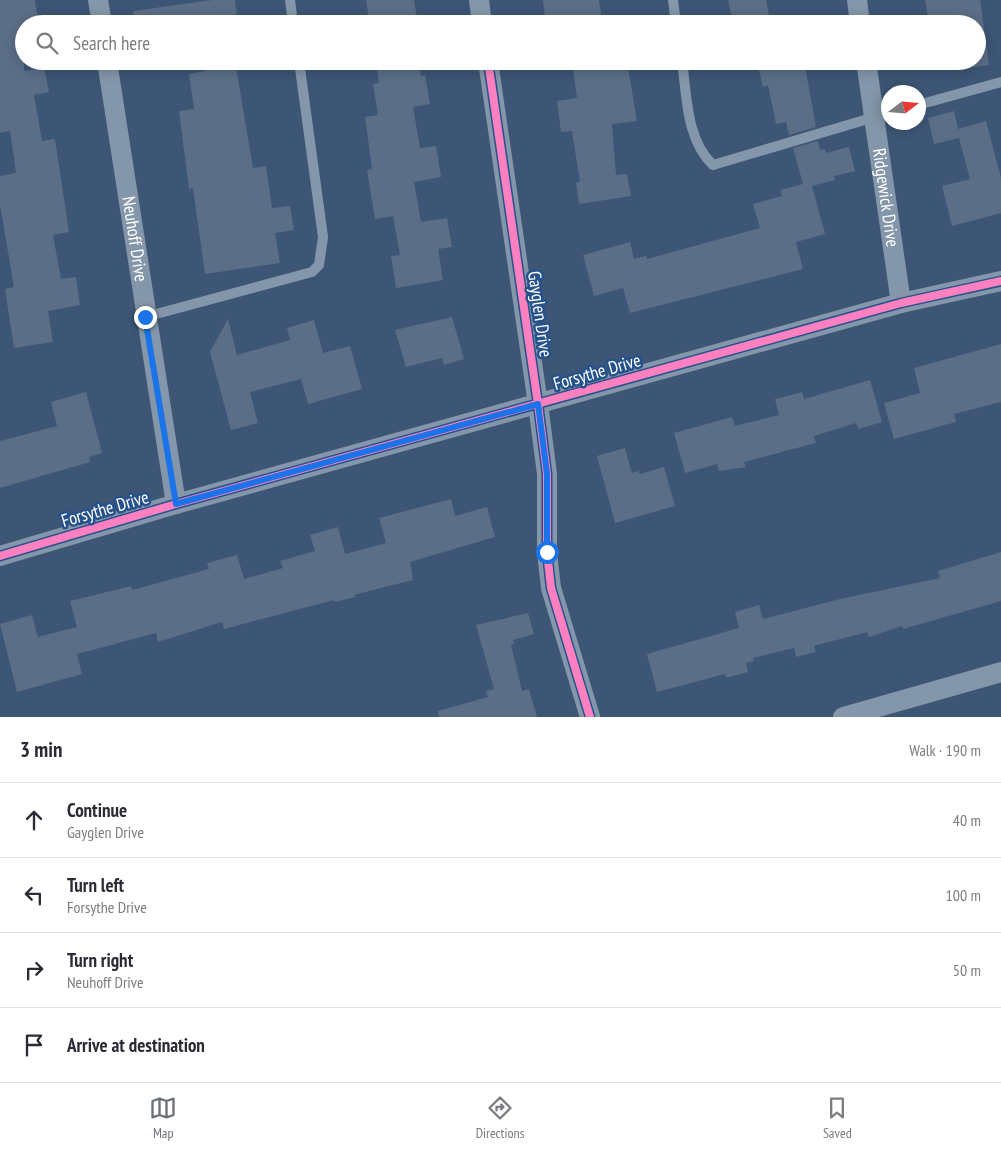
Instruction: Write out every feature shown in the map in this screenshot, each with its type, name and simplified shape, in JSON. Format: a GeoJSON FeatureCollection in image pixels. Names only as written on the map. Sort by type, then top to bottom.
{"type":"FeatureCollection","features":[{"type":"Feature","properties":{"kind":"street"},"geometry":{"type":"LineString","coordinates":[[98,0],[100,15]]}},
{"type":"Feature","properties":{"kind":"street"},"geometry":{"type":"LineString","coordinates":[[478,0],[480,15]]}},
{"type":"Feature","properties":{"kind":"street"},"geometry":{"type":"LineString","coordinates":[[857,0],[859,15]]}},
{"type":"Feature","properties":{"kind":"street","name":"Neuhoff Drive"},"geometry":{"type":"LineString","coordinates":[[108,70],[145,317],[176,504]]}},
{"type":"Feature","properties":{"kind":"street","name":"Gayglen Drive"},"geometry":{"type":"LineString","coordinates":[[489,70],[547,474],[547,552],[551,588],[590,717]]}},
{"type":"Feature","properties":{"kind":"street","name":"Ridgewick Drive"},"geometry":{"type":"LineString","coordinates":[[868,70],[881,115]]}},
{"type":"Feature","properties":{"kind":"street","name":"Ridgewick Drive"},"geometry":{"type":"LineString","coordinates":[[883,130],[901,303]]}},
{"type":"Feature","properties":{"kind":"street","name":"Forsythe Drive"},"geometry":{"type":"LineString","coordinates":[[0,556],[176,504],[901,303],[1001,281]]}},
{"type":"Feature","properties":{"kind":"street"},"geometry":{"type":"LineString","coordinates":[[842,717],[1001,672]]}},
{"type":"Feature","properties":{"kind":"lane"},"geometry":{"type":"LineString","coordinates":[[290,0],[292,15]]}},
{"type":"Feature","properties":{"kind":"lane"},"geometry":{"type":"LineString","coordinates":[[673,0],[675,15]]}},
{"type":"Feature","properties":{"kind":"lane"},"geometry":{"type":"LineString","coordinates":[[145,317],[312,272],[319,266],[323,236],[300,70]]}},
{"type":"Feature","properties":{"kind":"lane"},"geometry":{"type":"LineString","coordinates":[[683,70],[694,138],[703,156],[713,165],[881,115]]}},
{"type":"Feature","properties":{"kind":"lane"},"geometry":{"type":"LineString","coordinates":[[926,103],[1001,82]]}},
{"type":"Feature","properties":{"kind":"building"},"geometry":{"type":"Polygon","coordinates":[[[0,0],[35,0],[37,15],[15,15],[15,70],[44,70],[49,92],[34,95],[42,141],[55,139],[69,232],[53,235],[61,279],[76,277],[80,305],[48,311],[53,342],[14,348],[5,289],[14,287],[0,205],[0,176],[16,173],[10,131],[0,133],[0,0]]]}},
{"type":"Feature","properties":{"kind":"building"},"geometry":{"type":"Polygon","coordinates":[[[212,0],[235,0],[237,15],[133,15],[133,11],[212,0]]]}},
{"type":"Feature","properties":{"kind":"building"},"geometry":{"type":"Polygon","coordinates":[[[366,0],[414,0],[416,15],[368,15],[366,0]]]}},
{"type":"Feature","properties":{"kind":"building"},"geometry":{"type":"Polygon","coordinates":[[[543,0],[599,0],[601,15],[545,15],[543,0]]]}},
{"type":"Feature","properties":{"kind":"building"},"geometry":{"type":"Polygon","coordinates":[[[728,0],[766,0],[769,15],[731,15],[728,0]]]}},
{"type":"Feature","properties":{"kind":"building"},"geometry":{"type":"Polygon","coordinates":[[[925,0],[980,0],[982,15],[928,15],[925,0]]]}},
{"type":"Feature","properties":{"kind":"building"},"geometry":{"type":"Polygon","coordinates":[[[986,43],[989,65],[986,65],[986,43]]]}},
{"type":"Feature","properties":{"kind":"building"},"geometry":{"type":"Polygon","coordinates":[[[237,70],[253,168],[266,166],[272,208],[290,206],[294,230],[275,233],[280,263],[205,274],[193,188],[189,189],[179,111],[194,109],[189,74],[205,71],[237,70]]]}},
{"type":"Feature","properties":{"kind":"building"},"geometry":{"type":"Polygon","coordinates":[[[377,70],[420,70],[421,76],[425,75],[430,104],[413,107],[420,148],[436,146],[441,177],[414,182],[421,222],[447,218],[452,247],[438,249],[443,280],[396,288],[391,256],[400,255],[393,216],[375,219],[367,170],[372,169],[365,117],[378,115],[373,84],[379,83],[377,70]]]}},
{"type":"Feature","properties":{"kind":"building"},"geometry":{"type":"Polygon","coordinates":[[[573,70],[628,70],[637,121],[612,124],[616,175],[627,174],[631,196],[579,204],[576,183],[580,182],[572,131],[561,132],[557,101],[577,98],[573,70]]]}},
{"type":"Feature","properties":{"kind":"building"},"geometry":{"type":"Polygon","coordinates":[[[759,70],[806,70],[816,127],[789,135],[786,122],[776,124],[768,85],[763,87],[759,70]]]}},
{"type":"Feature","properties":{"kind":"building"},"geometry":{"type":"Polygon","coordinates":[[[954,111],[958,129],[986,121],[1001,178],[1001,213],[952,226],[942,186],[970,179],[959,138],[934,144],[928,118],[954,111]]]}},
{"type":"Feature","properties":{"kind":"building"},"geometry":{"type":"Polygon","coordinates":[[[818,141],[820,150],[825,149],[826,153],[849,147],[855,171],[834,176],[835,180],[812,186],[825,234],[796,242],[803,269],[630,313],[623,288],[594,296],[583,255],[630,242],[634,259],[646,256],[647,259],[760,228],[753,204],[782,196],[780,190],[803,184],[793,148],[818,141]]]}},
{"type":"Feature","properties":{"kind":"building"},"geometry":{"type":"Polygon","coordinates":[[[452,317],[464,359],[444,365],[442,358],[406,367],[395,330],[452,317]]]}},
{"type":"Feature","properties":{"kind":"building"},"geometry":{"type":"Polygon","coordinates":[[[228,319],[237,355],[290,340],[287,328],[314,320],[323,353],[350,346],[362,389],[308,404],[301,379],[250,392],[258,423],[231,430],[210,352],[228,319]]]}},
{"type":"Feature","properties":{"kind":"building"},"geometry":{"type":"Polygon","coordinates":[[[1001,344],[1001,402],[954,414],[956,422],[894,439],[884,403],[920,393],[914,368],[1001,344]]]}},
{"type":"Feature","properties":{"kind":"building"},"geometry":{"type":"Polygon","coordinates":[[[870,380],[882,422],[858,429],[856,423],[814,436],[816,443],[744,462],[746,467],[719,471],[717,464],[685,473],[674,433],[732,417],[735,426],[779,415],[775,399],[802,392],[804,399],[870,380]]]}},
{"type":"Feature","properties":{"kind":"building"},"geometry":{"type":"Polygon","coordinates":[[[86,392],[102,453],[89,457],[90,462],[0,488],[0,441],[57,426],[51,402],[86,392]]]}},
{"type":"Feature","properties":{"kind":"building"},"geometry":{"type":"Polygon","coordinates":[[[625,448],[632,473],[639,471],[640,474],[664,467],[675,506],[615,523],[597,456],[625,448]]]}},
{"type":"Feature","properties":{"kind":"building"},"geometry":{"type":"Polygon","coordinates":[[[451,499],[455,516],[487,507],[495,537],[410,562],[413,580],[354,595],[355,597],[335,602],[334,600],[224,629],[222,622],[158,642],[156,633],[77,654],[82,674],[17,692],[0,624],[32,615],[38,637],[77,627],[70,601],[131,586],[132,590],[209,569],[207,563],[237,555],[244,579],[283,568],[280,561],[315,551],[310,535],[338,527],[345,554],[386,543],[379,518],[451,499]]]}},
{"type":"Feature","properties":{"kind":"building"},"geometry":{"type":"Polygon","coordinates":[[[1001,552],[1001,601],[903,629],[902,626],[869,637],[867,632],[814,646],[816,652],[796,657],[794,648],[753,658],[754,661],[746,663],[748,672],[726,678],[725,674],[657,692],[647,654],[739,628],[735,612],[759,605],[763,619],[840,599],[940,578],[938,571],[1001,552]]]}},
{"type":"Feature","properties":{"kind":"building"},"geometry":{"type":"Polygon","coordinates":[[[528,613],[534,634],[513,640],[514,644],[511,645],[522,691],[529,689],[537,717],[439,717],[438,711],[488,697],[486,691],[494,689],[476,625],[528,613]]]}},
{"type":"Feature","properties":{"kind":"cycle path"},"geometry":{"type":"LineString","coordinates":[[489,70],[547,474],[547,552],[551,588],[590,717]]}},
{"type":"Feature","properties":{"kind":"cycle path"},"geometry":{"type":"LineString","coordinates":[[0,556],[176,504],[901,303],[1001,281]]}},
{"type":"Feature","properties":{"kind":"route"},"geometry":{"type":"LineString","coordinates":[[145,317],[176,504],[538,404],[547,474],[547,552]]}}]}
